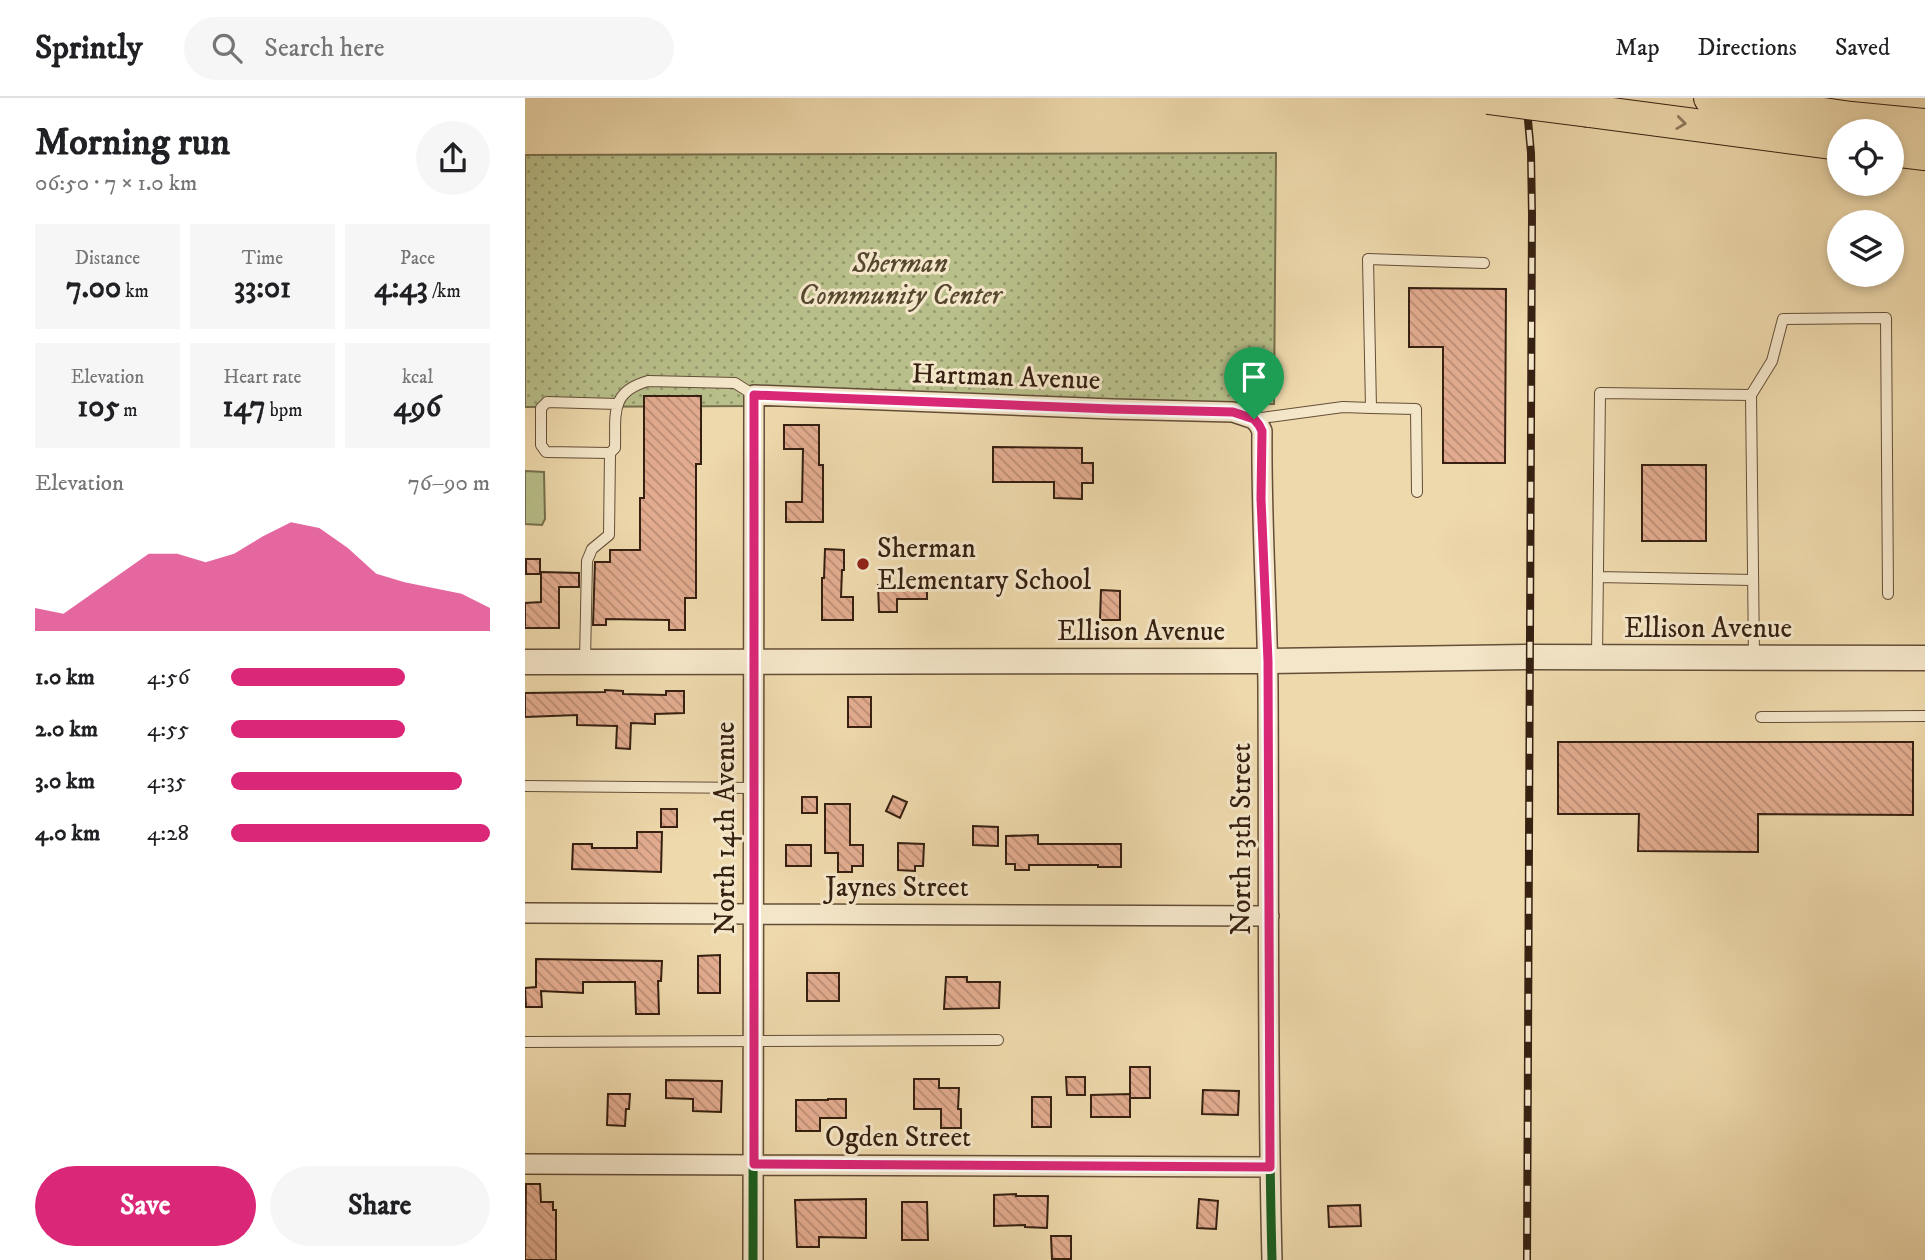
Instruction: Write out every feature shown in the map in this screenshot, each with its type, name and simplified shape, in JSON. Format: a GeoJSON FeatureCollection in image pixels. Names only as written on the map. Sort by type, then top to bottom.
{"type":"FeatureCollection","features":[{"type":"Feature","properties":{"kind":"highway"},"geometry":{"type":"LineString","coordinates":[[1488,98],[1827,142]]}},
{"type":"Feature","properties":{"kind":"highway"},"geometry":{"type":"LineString","coordinates":[[1710,98],[1925,125]]}},
{"type":"Feature","properties":{"kind":"highway"},"geometry":{"type":"LineString","coordinates":[[1904,151],[1925,154]]}},
{"type":"Feature","properties":{"kind":"street","name":"Hartman Avenue"},"geometry":{"type":"LineString","coordinates":[[754,395],[1233,412],[1254,419]]}},
{"type":"Feature","properties":{"kind":"street","name":"North 14th Avenue"},"geometry":{"type":"LineString","coordinates":[[753,1260],[754,395]]}},
{"type":"Feature","properties":{"kind":"street","name":"North 13th Street"},"geometry":{"type":"LineString","coordinates":[[1254,419],[1262,431],[1261,499],[1268,661],[1272,1260]]}},
{"type":"Feature","properties":{"kind":"street","name":"Ellison Avenue"},"geometry":{"type":"LineString","coordinates":[[525,662],[1925,658]]}},
{"type":"Feature","properties":{"kind":"street","name":"Jaynes Street"},"geometry":{"type":"LineString","coordinates":[[525,913],[1269,916]]}},
{"type":"Feature","properties":{"kind":"street","name":"Ogden Street"},"geometry":{"type":"LineString","coordinates":[[525,1164],[1270,1167]]}},
{"type":"Feature","properties":{"kind":"lane"},"geometry":{"type":"LineString","coordinates":[[1371,408],[1368,259],[1484,263]]}},
{"type":"Feature","properties":{"kind":"lane"},"geometry":{"type":"LineString","coordinates":[[1754,657],[1751,395],[1772,360],[1783,319],[1887,318],[1888,594]]}},
{"type":"Feature","properties":{"kind":"lane"},"geometry":{"type":"LineString","coordinates":[[585,662],[587,561],[592,549],[608,535],[610,453],[615,448],[617,404],[624,393],[634,385],[648,381],[735,383],[754,395]]}},
{"type":"Feature","properties":{"kind":"lane"},"geometry":{"type":"LineString","coordinates":[[1597,657],[1600,393],[1751,395]]}},
{"type":"Feature","properties":{"kind":"lane"},"geometry":{"type":"LineString","coordinates":[[610,453],[546,452],[541,445],[541,408],[547,401],[617,404]]}},
{"type":"Feature","properties":{"kind":"lane"},"geometry":{"type":"LineString","coordinates":[[1254,419],[1343,407],[1416,409],[1417,492]]}},
{"type":"Feature","properties":{"kind":"lane"},"geometry":{"type":"LineString","coordinates":[[1598,577],[1753,580]]}},
{"type":"Feature","properties":{"kind":"lane"},"geometry":{"type":"LineString","coordinates":[[1761,717],[1925,716]]}},
{"type":"Feature","properties":{"kind":"lane"},"geometry":{"type":"LineString","coordinates":[[525,786],[754,788]]}},
{"type":"Feature","properties":{"kind":"lane"},"geometry":{"type":"LineString","coordinates":[[525,1042],[998,1040]]}},
{"type":"Feature","properties":{"kind":"green space","name":"Sherman Community Center"},"geometry":{"type":"Polygon","coordinates":[[[1276,153],[1274,404],[525,407],[525,155],[1276,153]]]}},
{"type":"Feature","properties":{"kind":"green space"},"geometry":{"type":"Polygon","coordinates":[[[525,471],[544,472],[545,519],[542,525],[525,524],[525,471]]]}},
{"type":"Feature","properties":{"kind":"building"},"geometry":{"type":"Polygon","coordinates":[[[1409,288],[1506,289],[1505,463],[1443,463],[1443,347],[1409,347],[1409,288]]]}},
{"type":"Feature","properties":{"kind":"building"},"geometry":{"type":"Polygon","coordinates":[[[644,396],[701,396],[701,464],[696,464],[696,598],[685,598],[685,630],[669,630],[669,620],[606,619],[606,625],[593,625],[595,562],[610,562],[610,550],[640,550],[640,498],[644,498],[644,396]]]}},
{"type":"Feature","properties":{"kind":"building"},"geometry":{"type":"Polygon","coordinates":[[[784,425],[819,425],[819,465],[823,465],[823,522],[786,522],[786,502],[802,502],[803,449],[784,449],[784,425]]]}},
{"type":"Feature","properties":{"kind":"building"},"geometry":{"type":"Polygon","coordinates":[[[993,447],[1082,448],[1082,463],[1093,463],[1093,483],[1082,483],[1082,499],[1054,498],[1054,482],[993,482],[993,447]]]}},
{"type":"Feature","properties":{"kind":"building"},"geometry":{"type":"Polygon","coordinates":[[[1642,465],[1706,465],[1706,541],[1642,541],[1642,465]]]}},
{"type":"Feature","properties":{"kind":"building"},"geometry":{"type":"Polygon","coordinates":[[[825,549],[844,550],[841,597],[853,597],[853,620],[822,620],[825,549]]]}},
{"type":"Feature","properties":{"kind":"building"},"geometry":{"type":"Polygon","coordinates":[[[526,559],[540,559],[540,574],[526,574],[526,559]]]}},
{"type":"Feature","properties":{"kind":"building"},"geometry":{"type":"Polygon","coordinates":[[[541,572],[579,573],[579,587],[559,587],[559,628],[525,628],[525,603],[541,602],[541,572]]]}},
{"type":"Feature","properties":{"kind":"building"},"geometry":{"type":"Polygon","coordinates":[[[927,583],[927,599],[897,599],[897,612],[879,612],[878,585],[927,583]]]}},
{"type":"Feature","properties":{"kind":"building"},"geometry":{"type":"Polygon","coordinates":[[[1101,590],[1120,591],[1120,620],[1100,620],[1101,590]]]}},
{"type":"Feature","properties":{"kind":"building"},"geometry":{"type":"Polygon","coordinates":[[[623,691],[623,694],[666,695],[666,691],[684,691],[684,713],[655,714],[655,724],[631,723],[630,749],[616,748],[617,726],[577,725],[577,715],[525,717],[525,693],[623,691]]]}},
{"type":"Feature","properties":{"kind":"building"},"geometry":{"type":"Polygon","coordinates":[[[848,697],[871,697],[871,727],[848,727],[848,697]]]}},
{"type":"Feature","properties":{"kind":"building"},"geometry":{"type":"Polygon","coordinates":[[[1558,742],[1913,742],[1913,815],[1758,814],[1758,852],[1638,851],[1639,814],[1558,814],[1558,742]]]}},
{"type":"Feature","properties":{"kind":"building"},"geometry":{"type":"Polygon","coordinates":[[[893,796],[907,802],[900,818],[886,811],[893,796]]]}},
{"type":"Feature","properties":{"kind":"building"},"geometry":{"type":"Polygon","coordinates":[[[802,797],[817,797],[817,813],[802,813],[802,797]]]}},
{"type":"Feature","properties":{"kind":"building"},"geometry":{"type":"Polygon","coordinates":[[[825,804],[850,804],[850,845],[863,845],[863,866],[852,866],[852,872],[838,872],[838,853],[825,853],[825,804]]]}},
{"type":"Feature","properties":{"kind":"building"},"geometry":{"type":"Polygon","coordinates":[[[661,809],[677,809],[677,827],[661,827],[661,809]]]}},
{"type":"Feature","properties":{"kind":"building"},"geometry":{"type":"Polygon","coordinates":[[[973,826],[998,827],[998,846],[973,845],[973,826]]]}},
{"type":"Feature","properties":{"kind":"building"},"geometry":{"type":"Polygon","coordinates":[[[637,832],[662,832],[661,872],[572,869],[573,844],[592,844],[592,848],[637,848],[637,832]]]}},
{"type":"Feature","properties":{"kind":"building"},"geometry":{"type":"Polygon","coordinates":[[[1038,835],[1038,844],[1121,844],[1121,867],[1029,865],[1029,870],[1015,870],[1015,864],[1006,864],[1006,836],[1038,835]]]}},
{"type":"Feature","properties":{"kind":"building"},"geometry":{"type":"Polygon","coordinates":[[[898,843],[924,844],[923,866],[915,866],[915,871],[898,870],[898,843]]]}},
{"type":"Feature","properties":{"kind":"building"},"geometry":{"type":"Polygon","coordinates":[[[786,845],[811,845],[811,866],[786,866],[786,845]]]}},
{"type":"Feature","properties":{"kind":"building"},"geometry":{"type":"Polygon","coordinates":[[[720,955],[720,993],[698,993],[698,956],[720,955]]]}},
{"type":"Feature","properties":{"kind":"building"},"geometry":{"type":"Polygon","coordinates":[[[536,959],[662,961],[661,981],[658,981],[659,1014],[636,1014],[635,982],[583,982],[583,993],[541,991],[542,1007],[526,1007],[525,988],[536,987],[536,959]]]}},
{"type":"Feature","properties":{"kind":"building"},"geometry":{"type":"Polygon","coordinates":[[[807,973],[839,973],[839,1001],[807,1001],[807,973]]]}},
{"type":"Feature","properties":{"kind":"building"},"geometry":{"type":"Polygon","coordinates":[[[946,977],[967,977],[967,982],[1000,982],[999,1008],[944,1009],[946,977]]]}},
{"type":"Feature","properties":{"kind":"building"},"geometry":{"type":"Polygon","coordinates":[[[1130,1067],[1150,1067],[1150,1098],[1130,1098],[1130,1067]]]}},
{"type":"Feature","properties":{"kind":"building"},"geometry":{"type":"Polygon","coordinates":[[[1066,1077],[1085,1077],[1085,1095],[1067,1095],[1066,1077]]]}},
{"type":"Feature","properties":{"kind":"building"},"geometry":{"type":"Polygon","coordinates":[[[914,1079],[939,1079],[939,1088],[959,1088],[961,1128],[941,1128],[941,1109],[914,1109],[914,1079]]]}},
{"type":"Feature","properties":{"kind":"building"},"geometry":{"type":"Polygon","coordinates":[[[666,1080],[722,1081],[721,1112],[693,1111],[693,1099],[666,1098],[666,1080]]]}},
{"type":"Feature","properties":{"kind":"building"},"geometry":{"type":"Polygon","coordinates":[[[1203,1090],[1239,1091],[1238,1115],[1202,1114],[1203,1090]]]}},
{"type":"Feature","properties":{"kind":"building"},"geometry":{"type":"Polygon","coordinates":[[[608,1094],[630,1094],[625,1126],[607,1125],[608,1094]]]}},
{"type":"Feature","properties":{"kind":"building"},"geometry":{"type":"Polygon","coordinates":[[[1130,1094],[1130,1117],[1091,1117],[1091,1095],[1130,1094]]]}},
{"type":"Feature","properties":{"kind":"building"},"geometry":{"type":"Polygon","coordinates":[[[1032,1097],[1051,1097],[1051,1127],[1032,1127],[1032,1097]]]}},
{"type":"Feature","properties":{"kind":"building"},"geometry":{"type":"Polygon","coordinates":[[[846,1099],[846,1118],[820,1118],[820,1131],[796,1131],[796,1100],[846,1099]]]}},
{"type":"Feature","properties":{"kind":"building"},"geometry":{"type":"Polygon","coordinates":[[[526,1184],[540,1184],[541,1202],[553,1202],[553,1210],[556,1210],[556,1260],[525,1260],[526,1184]]]}},
{"type":"Feature","properties":{"kind":"building"},"geometry":{"type":"Polygon","coordinates":[[[994,1195],[1048,1196],[1047,1228],[1025,1225],[994,1226],[994,1195]]]}},
{"type":"Feature","properties":{"kind":"building"},"geometry":{"type":"Polygon","coordinates":[[[866,1199],[866,1238],[819,1237],[819,1247],[797,1247],[795,1200],[866,1199]]]}},
{"type":"Feature","properties":{"kind":"building"},"geometry":{"type":"Polygon","coordinates":[[[1199,1199],[1218,1201],[1216,1229],[1197,1228],[1199,1199]]]}},
{"type":"Feature","properties":{"kind":"building"},"geometry":{"type":"Polygon","coordinates":[[[902,1202],[927,1202],[928,1240],[902,1240],[902,1202]]]}},
{"type":"Feature","properties":{"kind":"building"},"geometry":{"type":"Polygon","coordinates":[[[1360,1205],[1361,1226],[1329,1227],[1328,1206],[1360,1205]]]}},
{"type":"Feature","properties":{"kind":"building"},"geometry":{"type":"Polygon","coordinates":[[[1051,1236],[1071,1236],[1071,1259],[1052,1259],[1051,1236]]]}},
{"type":"Feature","properties":{"kind":"railway"},"geometry":{"type":"LineString","coordinates":[[1526,98],[1531,153],[1532,215],[1527,1260]]}},
{"type":"Feature","properties":{"kind":"cycle path"},"geometry":{"type":"LineString","coordinates":[[753,1260],[754,395],[1233,412],[1254,419],[1259,425],[1262,431],[1268,686],[1272,1260]]}},
{"type":"Feature","properties":{"kind":"place","name":"Sherman Elementary School"},"geometry":{"type":"Point","coordinates":[863,564]}},
{"type":"Feature","properties":{"kind":"route"},"geometry":{"type":"LineString","coordinates":[[754,395],[1233,412],[1254,419],[1262,431],[1261,499],[1268,661],[1270,1167],[754,1164],[754,395]]}}]}
